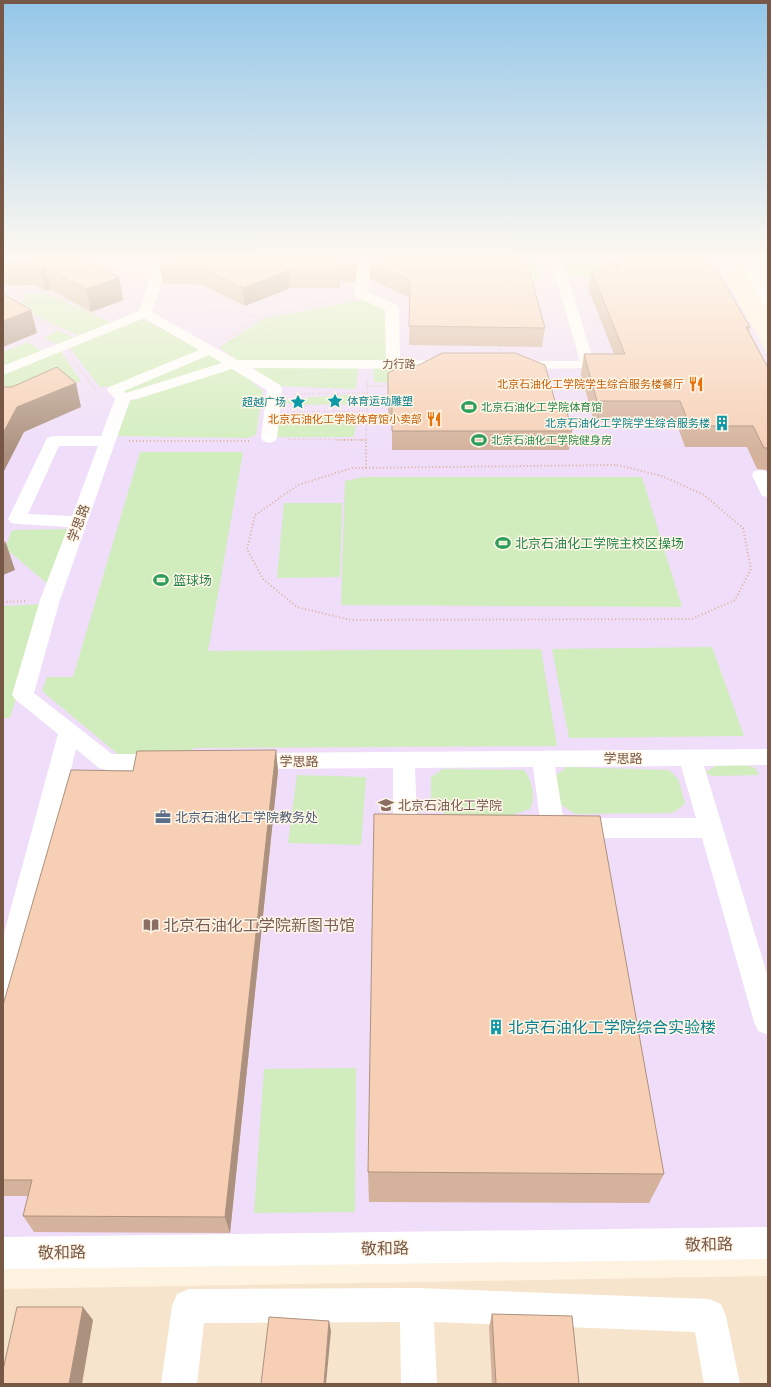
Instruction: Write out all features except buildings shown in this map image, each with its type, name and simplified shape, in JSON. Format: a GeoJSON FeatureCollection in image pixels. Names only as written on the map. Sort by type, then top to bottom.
{"type":"FeatureCollection","features":[{"type":"Feature","properties":{"kind":"street"},"geometry":{"type":"LineString","coordinates":[[3,371],[119,324]]}},
{"type":"Feature","properties":{"kind":"street"},"geometry":{"type":"LineString","coordinates":[[168,324],[214,347],[234,364],[275,388],[269,438]]}},
{"type":"Feature","properties":{"kind":"street"},"geometry":{"type":"LineString","coordinates":[[392,324],[393,364]]}},
{"type":"Feature","properties":{"kind":"street"},"geometry":{"type":"LineString","coordinates":[[503,365],[588,365],[576,324]]}},
{"type":"Feature","properties":{"kind":"street"},"geometry":{"type":"LineString","coordinates":[[119,394],[214,347]]}},
{"type":"Feature","properties":{"kind":"street"},"geometry":{"type":"LineString","coordinates":[[119,394],[234,364]]}},
{"type":"Feature","properties":{"kind":"street","name":"力行路"},"geometry":{"type":"LineString","coordinates":[[234,364],[465,365]]}},
{"type":"Feature","properties":{"kind":"street","name":"学思路"},"geometry":{"type":"LineString","coordinates":[[119,394],[108,440],[50,600],[23,695],[107,762],[183,761]]}},
{"type":"Feature","properties":{"kind":"street"},"geometry":{"type":"LineString","coordinates":[[78,522],[18,520],[53,441],[108,440]]}},
{"type":"Feature","properties":{"kind":"street"},"geometry":{"type":"LineString","coordinates":[[760,475],[768,492]]}},
{"type":"Feature","properties":{"kind":"street"},"geometry":{"type":"LineString","coordinates":[[3,987],[69,733]]}},
{"type":"Feature","properties":{"kind":"street"},"geometry":{"type":"LineString","coordinates":[[690,758],[710,828],[763,991],[768,1022]]}},
{"type":"Feature","properties":{"kind":"street","name":"学思路"},"geometry":{"type":"LineString","coordinates":[[229,761],[768,758]]}},
{"type":"Feature","properties":{"kind":"street"},"geometry":{"type":"LineString","coordinates":[[543,759],[552,828]]}},
{"type":"Feature","properties":{"kind":"street"},"geometry":{"type":"LineString","coordinates":[[404,760],[405,827],[444,828]]}},
{"type":"Feature","properties":{"kind":"street"},"geometry":{"type":"LineString","coordinates":[[529,828],[710,828]]}},
{"type":"Feature","properties":{"kind":"street","name":"敬和路"},"geometry":{"type":"LineString","coordinates":[[3,1253],[768,1244]]}},
{"type":"Feature","properties":{"kind":"street"},"geometry":{"type":"LineString","coordinates":[[417,1305],[419,1384]]}},
{"type":"Feature","properties":{"kind":"street"},"geometry":{"type":"LineString","coordinates":[[179,1384],[189,1306],[417,1305],[709,1316],[722,1384]]}},
{"type":"Feature","properties":{"kind":"path"},"geometry":{"type":"LineString","coordinates":[[49,324],[82,339]]}},
{"type":"Feature","properties":{"kind":"path"},"geometry":{"type":"LineString","coordinates":[[214,347],[250,324]]}},
{"type":"Feature","properties":{"kind":"path"},"geometry":{"type":"LineString","coordinates":[[214,347],[234,341],[275,324]]}},
{"type":"Feature","properties":{"kind":"path"},"geometry":{"type":"LineString","coordinates":[[499,343],[503,365]]}},
{"type":"Feature","properties":{"kind":"path"},"geometry":{"type":"LineString","coordinates":[[62,347],[96,391],[119,394]]}},
{"type":"Feature","properties":{"kind":"path"},"geometry":{"type":"LineString","coordinates":[[274,394],[367,393],[366,468]]}},
{"type":"Feature","properties":{"kind":"path"},"geometry":{"type":"LineString","coordinates":[[367,402],[388,401]]}},
{"type":"Feature","properties":{"kind":"path"},"geometry":{"type":"LineString","coordinates":[[272,412],[367,411]]}},
{"type":"Feature","properties":{"kind":"path"},"geometry":{"type":"LineString","coordinates":[[366,418],[390,418],[398,422]]}},
{"type":"Feature","properties":{"kind":"path"},"geometry":{"type":"LineString","coordinates":[[108,440],[253,441],[269,438],[366,440]]}},
{"type":"Feature","properties":{"kind":"path"},"geometry":{"type":"LineString","coordinates":[[617,465],[662,476],[704,495],[743,528],[751,569],[735,600],[692,619],[351,620],[297,607],[263,579],[247,549],[255,515],[298,485],[352,468],[366,468],[617,465]]}},
{"type":"Feature","properties":{"kind":"shaded area","name":"北京石油化工学院"},"geometry":{"type":"Polygon","coordinates":[[[3,324],[751,324],[768,355],[768,1255],[3,1266],[3,324]]]}},
{"type":"Feature","properties":{"kind":"shaded area"},"geometry":{"type":"Polygon","coordinates":[[[768,1276],[768,1384],[3,1384],[3,1289],[768,1276]]]}},
{"type":"Feature","properties":{"kind":"green space"},"geometry":{"type":"Polygon","coordinates":[[[53,324],[114,324],[83,338],[53,324]]]}},
{"type":"Feature","properties":{"kind":"green space"},"geometry":{"type":"Polygon","coordinates":[[[131,324],[152,324],[202,350],[117,386],[100,387],[69,347],[131,324]]]}},
{"type":"Feature","properties":{"kind":"green space"},"geometry":{"type":"Polygon","coordinates":[[[256,324],[385,324],[386,361],[238,361],[219,347],[256,324]]]}},
{"type":"Feature","properties":{"kind":"green space"},"geometry":{"type":"Polygon","coordinates":[[[58,330],[76,339],[62,346],[44,338],[58,330]]]}},
{"type":"Feature","properties":{"kind":"green space"},"geometry":{"type":"Polygon","coordinates":[[[28,342],[45,353],[3,369],[3,352],[28,342]]]}},
{"type":"Feature","properties":{"kind":"green space"},"geometry":{"type":"Polygon","coordinates":[[[60,350],[81,381],[25,406],[3,407],[3,374],[60,350]]]}},
{"type":"Feature","properties":{"kind":"green space"},"geometry":{"type":"Polygon","coordinates":[[[210,350],[234,364],[123,398],[114,390],[210,350]]]}},
{"type":"Feature","properties":{"kind":"green space"},"geometry":{"type":"Polygon","coordinates":[[[432,365],[396,383],[374,382],[373,366],[432,365]]]}},
{"type":"Feature","properties":{"kind":"green space"},"geometry":{"type":"Polygon","coordinates":[[[358,366],[356,389],[278,386],[254,372],[257,367],[358,366]]]}},
{"type":"Feature","properties":{"kind":"green space"},"geometry":{"type":"Polygon","coordinates":[[[233,367],[263,391],[256,435],[247,438],[117,436],[130,401],[233,367]]]}},
{"type":"Feature","properties":{"kind":"green space"},"geometry":{"type":"Polygon","coordinates":[[[349,395],[361,400],[357,404],[295,405],[286,403],[288,399],[349,395]]]}},
{"type":"Feature","properties":{"kind":"green space"},"geometry":{"type":"Polygon","coordinates":[[[284,414],[352,415],[356,424],[354,437],[277,437],[275,433],[284,414]]]}},
{"type":"Feature","properties":{"kind":"green space","name":"篮球场"},"geometry":{"type":"Polygon","coordinates":[[[140,452],[243,452],[208,651],[541,649],[557,746],[193,748],[191,756],[120,756],[42,691],[47,677],[73,677],[140,452]]]}},
{"type":"Feature","properties":{"kind":"green space","name":"北京石油化工学院主校区操场"},"geometry":{"type":"Polygon","coordinates":[[[364,477],[642,477],[682,607],[341,605],[345,481],[364,477]]]}},
{"type":"Feature","properties":{"kind":"green space"},"geometry":{"type":"Polygon","coordinates":[[[284,503],[342,503],[340,577],[277,578],[284,503]]]}},
{"type":"Feature","properties":{"kind":"green space"},"geometry":{"type":"Polygon","coordinates":[[[68,529],[49,585],[5,548],[12,530],[68,529]]]}},
{"type":"Feature","properties":{"kind":"green space"},"geometry":{"type":"Polygon","coordinates":[[[45,604],[10,718],[3,718],[3,606],[45,604]]]}},
{"type":"Feature","properties":{"kind":"green space"},"geometry":{"type":"Polygon","coordinates":[[[712,647],[744,736],[569,738],[552,649],[712,647]]]}},
{"type":"Feature","properties":{"kind":"green space"},"geometry":{"type":"Polygon","coordinates":[[[745,765],[755,768],[759,775],[713,776],[705,773],[715,766],[745,765]]]}},
{"type":"Feature","properties":{"kind":"green space"},"geometry":{"type":"Polygon","coordinates":[[[567,767],[669,770],[678,779],[685,803],[672,813],[575,814],[557,802],[552,778],[567,767]]]}},
{"type":"Feature","properties":{"kind":"green space"},"geometry":{"type":"Polygon","coordinates":[[[443,769],[524,770],[531,784],[533,794],[530,809],[509,816],[445,814],[431,800],[431,777],[443,769]]]}},
{"type":"Feature","properties":{"kind":"green space"},"geometry":{"type":"Polygon","coordinates":[[[297,775],[366,777],[361,845],[288,843],[297,775]]]}},
{"type":"Feature","properties":{"kind":"green space"},"geometry":{"type":"Polygon","coordinates":[[[356,1068],[355,1212],[254,1213],[264,1069],[356,1068]]]}},
{"type":"Feature","properties":{"kind":"place","name":"北京石油化工学院学生综合服务楼餐厅"},"geometry":{"type":"Point","coordinates":[696,384]}},
{"type":"Feature","properties":{"kind":"place","name":"体育运动雕塑"},"geometry":{"type":"Point","coordinates":[335,401]}},
{"type":"Feature","properties":{"kind":"place","name":"超越广场"},"geometry":{"type":"Point","coordinates":[298,402]}},
{"type":"Feature","properties":{"kind":"place","name":"北京石油化工学院体育馆"},"geometry":{"type":"Point","coordinates":[469,407]}},
{"type":"Feature","properties":{"kind":"place","name":"北京石油化工学院体育馆小卖部"},"geometry":{"type":"Point","coordinates":[434,419]}},
{"type":"Feature","properties":{"kind":"place","name":"北京石油化工学院学生综合服务楼"},"geometry":{"type":"Point","coordinates":[722,423]}},
{"type":"Feature","properties":{"kind":"place","name":"北京石油化工学院健身房"},"geometry":{"type":"Point","coordinates":[479,440]}},
{"type":"Feature","properties":{"kind":"place","name":"北京石油化工学院主校区操场"},"geometry":{"type":"Point","coordinates":[503,543]}},
{"type":"Feature","properties":{"kind":"place","name":"篮球场"},"geometry":{"type":"Point","coordinates":[161,580]}},
{"type":"Feature","properties":{"kind":"place","name":"北京石油化工学院"},"geometry":{"type":"Point","coordinates":[386,805]}},
{"type":"Feature","properties":{"kind":"place","name":"北京石油化工学院教务处"},"geometry":{"type":"Point","coordinates":[163,817]}},
{"type":"Feature","properties":{"kind":"place","name":"北京石油化工学院新图书馆"},"geometry":{"type":"Point","coordinates":[151,925]}},
{"type":"Feature","properties":{"kind":"place","name":"北京石油化工学院综合实验楼"},"geometry":{"type":"Point","coordinates":[496,1027]}}]}
